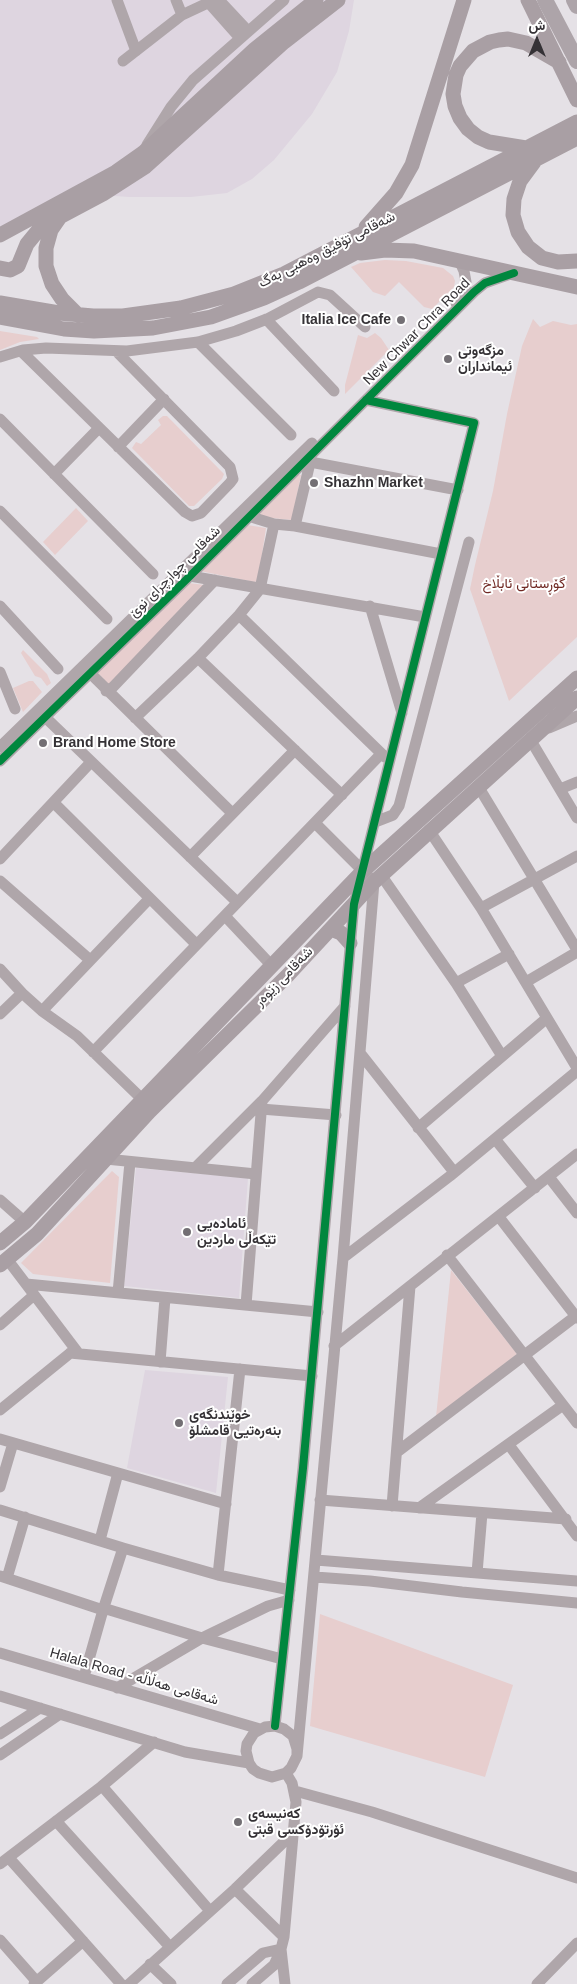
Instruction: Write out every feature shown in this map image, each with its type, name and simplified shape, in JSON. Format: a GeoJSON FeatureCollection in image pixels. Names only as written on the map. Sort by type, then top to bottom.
{"type":"FeatureCollection","features":[{"type":"Feature","properties":{"kind":"highway"},"geometry":{"type":"LineString","coordinates":[[545,0],[577,61]]}},
{"type":"Feature","properties":{"kind":"highway"},"geometry":{"type":"LineString","coordinates":[[574,0],[577,6]]}},
{"type":"Feature","properties":{"kind":"main road"},"geometry":{"type":"LineString","coordinates":[[3,233],[116,172],[143,153],[255,49],[316,0]]}},
{"type":"Feature","properties":{"kind":"main road"},"geometry":{"type":"LineString","coordinates":[[0,268],[10,270],[18,266],[27,244],[35,232],[61,215],[103,194],[145,167],[284,42],[338,0]]}},
{"type":"Feature","properties":{"kind":"main road"},"geometry":{"type":"LineString","coordinates":[[360,234],[396,193],[412,165],[464,0]]}},
{"type":"Feature","properties":{"kind":"main road"},"geometry":{"type":"LineString","coordinates":[[528,0],[574,95]]}},
{"type":"Feature","properties":{"kind":"main road"},"geometry":{"type":"LineString","coordinates":[[559,62],[526,43],[517,40],[490,42],[473,51],[460,66],[456,74],[453,94],[460,118],[468,129],[478,137],[489,142],[531,153],[514,199],[513,215],[518,232],[528,247],[542,258],[558,262],[577,261]]}},
{"type":"Feature","properties":{"kind":"main road","name":"شەقامی تۆفیق وەهبی بەگ"},"geometry":{"type":"LineString","coordinates":[[0,317],[64,329],[94,331],[153,328],[211,317],[264,298],[350,255],[531,153],[577,122]]}},
{"type":"Feature","properties":{"kind":"main road","name":"شەقامی تۆفیق وەهبی بەگ"},"geometry":{"type":"LineString","coordinates":[[0,303],[78,315],[108,317],[138,315],[207,302],[234,294],[276,277],[360,234],[531,153],[577,138]]}},
{"type":"Feature","properties":{"kind":"main road"},"geometry":{"type":"LineString","coordinates":[[61,215],[51,230],[46,248],[46,266],[52,284],[62,299],[78,315]]}},
{"type":"Feature","properties":{"kind":"main road"},"geometry":{"type":"LineString","coordinates":[[350,255],[400,250],[459,260],[577,287]]}},
{"type":"Feature","properties":{"kind":"main road","name":"شەقامی زێوەر"},"geometry":{"type":"LineString","coordinates":[[0,1243],[25,1222],[272,966],[372,876],[577,678]]}},
{"type":"Feature","properties":{"kind":"main road","name":"شەقامی زێوەر"},"geometry":{"type":"LineString","coordinates":[[4,1262],[36,1234],[149,1112],[288,975],[354,904],[372,876],[429,830],[577,698]]}},
{"type":"Feature","properties":{"kind":"main road"},"geometry":{"type":"LineString","coordinates":[[331,929],[341,933],[350,943]]}},
{"type":"Feature","properties":{"kind":"street"},"geometry":{"type":"LineString","coordinates":[[117,0],[136,51]]}},
{"type":"Feature","properties":{"kind":"street"},"geometry":{"type":"LineString","coordinates":[[176,0],[182,14]]}},
{"type":"Feature","properties":{"kind":"street"},"geometry":{"type":"LineString","coordinates":[[143,153],[170,107],[185,89],[284,0]]}},
{"type":"Feature","properties":{"kind":"street"},"geometry":{"type":"LineString","coordinates":[[123,61],[182,14],[214,1],[244,34]]}},
{"type":"Feature","properties":{"kind":"street","name":"New Chwar Chra Road"},"geometry":{"type":"LineString","coordinates":[[365,396],[461,298],[466,282],[459,260]]}},
{"type":"Feature","properties":{"kind":"street","name":"New Chwar Chra Road"},"geometry":{"type":"LineString","coordinates":[[365,396],[474,292],[485,283],[514,273]]}},
{"type":"Feature","properties":{"kind":"street"},"geometry":{"type":"LineString","coordinates":[[0,357],[20,351],[46,348],[127,352],[198,342],[236,331],[266,319],[314,294],[322,292],[330,296],[365,327]]}},
{"type":"Feature","properties":{"kind":"street"},"geometry":{"type":"LineString","coordinates":[[266,319],[334,391]]}},
{"type":"Feature","properties":{"kind":"street"},"geometry":{"type":"LineString","coordinates":[[198,342],[291,435]]}},
{"type":"Feature","properties":{"kind":"street"},"geometry":{"type":"LineString","coordinates":[[20,351],[188,515],[197,515],[230,483],[233,479],[232,470],[116,351]]}},
{"type":"Feature","properties":{"kind":"street"},"geometry":{"type":"LineString","coordinates":[[297,1756],[293,1736],[284,1729],[275,1726],[260,1729],[254,1733],[247,1744],[246,1751],[249,1763],[259,1773],[266,1776],[279,1776],[286,1773],[297,1756],[315,1577],[322,1470],[343,1258],[368,961],[375,822],[474,423],[365,396]]}},
{"type":"Feature","properties":{"kind":"street","name":"شەقامی چوارچرای نوێ"},"geometry":{"type":"LineString","coordinates":[[0,761],[190,576],[248,516],[308,462],[365,396]]}},
{"type":"Feature","properties":{"kind":"street","name":"شەقامی چوارچرای نوێ"},"geometry":{"type":"LineString","coordinates":[[0,747],[365,396]]}},
{"type":"Feature","properties":{"kind":"street"},"geometry":{"type":"LineString","coordinates":[[118,447],[164,400]]}},
{"type":"Feature","properties":{"kind":"street"},"geometry":{"type":"LineString","coordinates":[[0,419],[152,574]]}},
{"type":"Feature","properties":{"kind":"street"},"geometry":{"type":"LineString","coordinates":[[54,474],[99,428]]}},
{"type":"Feature","properties":{"kind":"street"},"geometry":{"type":"LineString","coordinates":[[295,526],[308,462],[458,490]]}},
{"type":"Feature","properties":{"kind":"street"},"geometry":{"type":"LineString","coordinates":[[0,511],[107,619]]}},
{"type":"Feature","properties":{"kind":"street"},"geometry":{"type":"LineString","coordinates":[[248,516],[274,524],[295,526],[442,554]]}},
{"type":"Feature","properties":{"kind":"street"},"geometry":{"type":"LineString","coordinates":[[134,718],[198,658],[239,615],[260,589],[274,524]]}},
{"type":"Feature","properties":{"kind":"street"},"geometry":{"type":"LineString","coordinates":[[375,822],[392,815],[399,806],[469,542]]}},
{"type":"Feature","properties":{"kind":"street"},"geometry":{"type":"LineString","coordinates":[[190,576],[370,606],[426,618]]}},
{"type":"Feature","properties":{"kind":"street"},"geometry":{"type":"LineString","coordinates":[[106,691],[113,687],[215,580]]}},
{"type":"Feature","properties":{"kind":"street"},"geometry":{"type":"LineString","coordinates":[[0,606],[58,669]]}},
{"type":"Feature","properties":{"kind":"street"},"geometry":{"type":"LineString","coordinates":[[370,606],[402,713]]}},
{"type":"Feature","properties":{"kind":"street"},"geometry":{"type":"LineString","coordinates":[[239,615],[390,762]]}},
{"type":"Feature","properties":{"kind":"street"},"geometry":{"type":"LineString","coordinates":[[198,658],[342,795]]}},
{"type":"Feature","properties":{"kind":"street"},"geometry":{"type":"LineString","coordinates":[[0,672],[15,709]]}},
{"type":"Feature","properties":{"kind":"street"},"geometry":{"type":"LineString","coordinates":[[90,673],[106,691],[232,813]]}},
{"type":"Feature","properties":{"kind":"street"},"geometry":{"type":"LineString","coordinates":[[577,716],[534,736],[560,789],[577,818]]}},
{"type":"Feature","properties":{"kind":"street"},"geometry":{"type":"LineString","coordinates":[[45,718],[237,902]]}},
{"type":"Feature","properties":{"kind":"street"},"geometry":{"type":"LineString","coordinates":[[190,857],[295,750]]}},
{"type":"Feature","properties":{"kind":"street"},"geometry":{"type":"LineString","coordinates":[[92,1052],[381,754]]}},
{"type":"Feature","properties":{"kind":"street"},"geometry":{"type":"LineString","coordinates":[[0,859],[91,762]]}},
{"type":"Feature","properties":{"kind":"street"},"geometry":{"type":"LineString","coordinates":[[560,789],[577,782]]}},
{"type":"Feature","properties":{"kind":"street"},"geometry":{"type":"LineString","coordinates":[[478,786],[577,951],[526,982]]}},
{"type":"Feature","properties":{"kind":"street"},"geometry":{"type":"LineString","coordinates":[[54,803],[196,944]]}},
{"type":"Feature","properties":{"kind":"street"},"geometry":{"type":"LineString","coordinates":[[315,823],[372,876],[456,983],[502,1056]]}},
{"type":"Feature","properties":{"kind":"street"},"geometry":{"type":"LineString","coordinates":[[343,1258],[495,1139],[577,1069],[481,908],[429,830]]}},
{"type":"Feature","properties":{"kind":"street"},"geometry":{"type":"LineString","coordinates":[[481,908],[577,856]]}},
{"type":"Feature","properties":{"kind":"street"},"geometry":{"type":"LineString","coordinates":[[0,881],[90,960]]}},
{"type":"Feature","properties":{"kind":"street"},"geometry":{"type":"LineString","coordinates":[[42,1011],[149,899]]}},
{"type":"Feature","properties":{"kind":"street"},"geometry":{"type":"LineString","coordinates":[[275,1726],[312,1376],[354,904]]}},
{"type":"Feature","properties":{"kind":"street"},"geometry":{"type":"LineString","coordinates":[[224,916],[272,966]]}},
{"type":"Feature","properties":{"kind":"street"},"geometry":{"type":"LineString","coordinates":[[456,983],[509,954]]}},
{"type":"Feature","properties":{"kind":"street"},"geometry":{"type":"LineString","coordinates":[[349,960],[368,961]]}},
{"type":"Feature","properties":{"kind":"street"},"geometry":{"type":"LineString","coordinates":[[0,969],[22,993],[42,1011],[76,1036],[142,1099]]}},
{"type":"Feature","properties":{"kind":"street"},"geometry":{"type":"LineString","coordinates":[[0,1014],[22,993]]}},
{"type":"Feature","properties":{"kind":"street"},"geometry":{"type":"LineString","coordinates":[[195,1168],[262,1105],[345,1006]]}},
{"type":"Feature","properties":{"kind":"street"},"geometry":{"type":"LineString","coordinates":[[418,1128],[547,1018]]}},
{"type":"Feature","properties":{"kind":"street"},"geometry":{"type":"LineString","coordinates":[[360,1053],[454,1172]]}},
{"type":"Feature","properties":{"kind":"street"},"geometry":{"type":"LineString","coordinates":[[262,1105],[336,1115]]}},
{"type":"Feature","properties":{"kind":"street"},"geometry":{"type":"LineString","coordinates":[[246,1306],[262,1105]]}},
{"type":"Feature","properties":{"kind":"street"},"geometry":{"type":"LineString","coordinates":[[495,1139],[535,1188]]}},
{"type":"Feature","properties":{"kind":"street"},"geometry":{"type":"LineString","coordinates":[[334,1346],[577,1154]]}},
{"type":"Feature","properties":{"kind":"street"},"geometry":{"type":"LineString","coordinates":[[106,1159],[256,1174]]}},
{"type":"Feature","properties":{"kind":"street"},"geometry":{"type":"LineString","coordinates":[[118,1293],[130,1162]]}},
{"type":"Feature","properties":{"kind":"street"},"geometry":{"type":"LineString","coordinates":[[549,1177],[577,1213]]}},
{"type":"Feature","properties":{"kind":"street"},"geometry":{"type":"LineString","coordinates":[[0,1200],[25,1222]]}},
{"type":"Feature","properties":{"kind":"street"},"geometry":{"type":"LineString","coordinates":[[397,1452],[523,1355],[576,1317],[499,1217]]}},
{"type":"Feature","properties":{"kind":"street"},"geometry":{"type":"LineString","coordinates":[[447,1256],[577,1423]]}},
{"type":"Feature","properties":{"kind":"street"},"geometry":{"type":"LineString","coordinates":[[4,1262],[26,1284],[75,1352]]}},
{"type":"Feature","properties":{"kind":"street"},"geometry":{"type":"LineString","coordinates":[[26,1284],[318,1312]]}},
{"type":"Feature","properties":{"kind":"street"},"geometry":{"type":"LineString","coordinates":[[392,1506],[410,1286]]}},
{"type":"Feature","properties":{"kind":"street"},"geometry":{"type":"LineString","coordinates":[[0,1325],[34,1295]]}},
{"type":"Feature","properties":{"kind":"street"},"geometry":{"type":"LineString","coordinates":[[160,1362],[165,1298]]}},
{"type":"Feature","properties":{"kind":"street"},"geometry":{"type":"LineString","coordinates":[[0,1410],[75,1352],[312,1376]]}},
{"type":"Feature","properties":{"kind":"street"},"geometry":{"type":"LineString","coordinates":[[218,1575],[240,1369]]}},
{"type":"Feature","properties":{"kind":"street"},"geometry":{"type":"LineString","coordinates":[[419,1508],[563,1405]]}},
{"type":"Feature","properties":{"kind":"street"},"geometry":{"type":"LineString","coordinates":[[0,1439],[226,1504]]}},
{"type":"Feature","properties":{"kind":"street"},"geometry":{"type":"LineString","coordinates":[[0,1487],[13,1443]]}},
{"type":"Feature","properties":{"kind":"street"},"geometry":{"type":"LineString","coordinates":[[508,1445],[566,1519],[577,1536]]}},
{"type":"Feature","properties":{"kind":"street"},"geometry":{"type":"LineString","coordinates":[[303,1468],[322,1470]]}},
{"type":"Feature","properties":{"kind":"street"},"geometry":{"type":"LineString","coordinates":[[100,1540],[118,1473]]}},
{"type":"Feature","properties":{"kind":"street"},"geometry":{"type":"LineString","coordinates":[[320,1500],[566,1519]]}},
{"type":"Feature","properties":{"kind":"street"},"geometry":{"type":"LineString","coordinates":[[0,1510],[123,1548],[289,1595]]}},
{"type":"Feature","properties":{"kind":"street"},"geometry":{"type":"LineString","coordinates":[[476,1573],[482,1513]]}},
{"type":"Feature","properties":{"kind":"street"},"geometry":{"type":"LineString","coordinates":[[24,1517],[3,1577],[103,1609],[282,1659]]}},
{"type":"Feature","properties":{"kind":"street"},"geometry":{"type":"LineString","coordinates":[[84,1677],[123,1548]]}},
{"type":"Feature","properties":{"kind":"street"},"geometry":{"type":"LineString","coordinates":[[316,1560],[577,1580]]}},
{"type":"Feature","properties":{"kind":"street"},"geometry":{"type":"LineString","coordinates":[[315,1577],[577,1603]]}},
{"type":"Feature","properties":{"kind":"street"},"geometry":{"type":"LineString","coordinates":[[117,1688],[202,1638],[289,1595]]}},
{"type":"Feature","properties":{"kind":"street","name":"Halala Road - شەقامی هەڵاڵە"},"geometry":{"type":"LineString","coordinates":[[0,1653],[260,1729]]}},
{"type":"Feature","properties":{"kind":"street"},"geometry":{"type":"LineString","coordinates":[[0,1696],[201,1756],[249,1763]]}},
{"type":"Feature","properties":{"kind":"street"},"geometry":{"type":"LineString","coordinates":[[0,1734],[40,1708]]}},
{"type":"Feature","properties":{"kind":"street"},"geometry":{"type":"LineString","coordinates":[[0,1755],[60,1714]]}},
{"type":"Feature","properties":{"kind":"street"},"geometry":{"type":"LineString","coordinates":[[121,1984],[83,1941],[4,1861],[102,1786],[154,1742]]}},
{"type":"Feature","properties":{"kind":"street"},"geometry":{"type":"LineString","coordinates":[[252,1984],[274,1964],[284,1937],[295,1810],[294,1791],[286,1773]]}},
{"type":"Feature","properties":{"kind":"street"},"geometry":{"type":"LineString","coordinates":[[102,1786],[210,1911]]}},
{"type":"Feature","properties":{"kind":"street"},"geometry":{"type":"LineString","coordinates":[[294,1791],[372,1812],[577,1878]]}},
{"type":"Feature","properties":{"kind":"street"},"geometry":{"type":"LineString","coordinates":[[56,1821],[170,1947]]}},
{"type":"Feature","properties":{"kind":"street"},"geometry":{"type":"LineString","coordinates":[[129,1984],[235,1889],[293,1833]]}},
{"type":"Feature","properties":{"kind":"street"},"geometry":{"type":"LineString","coordinates":[[235,1889],[284,1937]]}},
{"type":"Feature","properties":{"kind":"street"},"geometry":{"type":"LineString","coordinates":[[0,1940],[36,1983],[83,1941]]}},
{"type":"Feature","properties":{"kind":"street"},"geometry":{"type":"LineString","coordinates":[[537,1984],[577,1943]]}},
{"type":"Feature","properties":{"kind":"street"},"geometry":{"type":"LineString","coordinates":[[227,1984],[264,1953],[281,1949]]}},
{"type":"Feature","properties":{"kind":"street"},"geometry":{"type":"LineString","coordinates":[[281,1949],[285,1984]]}},
{"type":"Feature","properties":{"kind":"street"},"geometry":{"type":"LineString","coordinates":[[150,1964],[171,1984]]}},
{"type":"Feature","properties":{"kind":"shaded area"},"geometry":{"type":"Polygon","coordinates":[[[0,0],[354,0],[349,31],[337,72],[312,114],[274,160],[252,179],[227,193],[191,197],[100,195],[0,228],[0,0]]]}},
{"type":"Feature","properties":{"kind":"shaded area","name":"ئامادەیی تێکەڵی ماردین"},"geometry":{"type":"Polygon","coordinates":[[[136,1168],[248,1178],[239,1298],[124,1286],[136,1168]]]}},
{"type":"Feature","properties":{"kind":"shaded area","name":"خوێندنگەی بنەرەتیی قامشلۆ"},"geometry":{"type":"Polygon","coordinates":[[[145,1370],[228,1377],[216,1493],[127,1468],[145,1370]]]}},
{"type":"Feature","properties":{"kind":"green space"},"geometry":{"type":"Polygon","coordinates":[[[385,260],[406,261],[443,268],[453,276],[455,281],[454,287],[432,309],[424,307],[399,282],[385,296],[373,292],[351,267],[360,263],[385,260]]]}},
{"type":"Feature","properties":{"kind":"green space","name":"گۆڕستانی ئابڵاخ"},"geometry":{"type":"Polygon","coordinates":[[[533,319],[540,327],[553,321],[571,325],[577,324],[577,637],[509,701],[470,589],[493,491],[522,346],[533,319]]]}},
{"type":"Feature","properties":{"kind":"green space"},"geometry":{"type":"Polygon","coordinates":[[[0,331],[37,337],[39,339],[20,342],[0,350],[0,331]]]}},
{"type":"Feature","properties":{"kind":"green space"},"geometry":{"type":"Polygon","coordinates":[[[375,333],[389,350],[345,394],[345,385],[358,335],[367,338],[375,333]]]}},
{"type":"Feature","properties":{"kind":"green space"},"geometry":{"type":"Polygon","coordinates":[[[163,416],[167,416],[224,474],[222,479],[194,506],[189,506],[132,448],[136,442],[141,444],[161,425],[158,420],[163,416]]]}},
{"type":"Feature","properties":{"kind":"green space"},"geometry":{"type":"Polygon","coordinates":[[[296,475],[301,475],[292,520],[261,517],[260,513],[296,475]]]}},
{"type":"Feature","properties":{"kind":"green space"},"geometry":{"type":"Polygon","coordinates":[[[76,508],[88,521],[55,555],[43,542],[76,508]]]}},
{"type":"Feature","properties":{"kind":"green space"},"geometry":{"type":"Polygon","coordinates":[[[247,525],[266,528],[258,581],[254,582],[200,571],[247,525]]]}},
{"type":"Feature","properties":{"kind":"green space"},"geometry":{"type":"Polygon","coordinates":[[[188,583],[205,585],[109,685],[98,673],[188,583]]]}},
{"type":"Feature","properties":{"kind":"green space"},"geometry":{"type":"Polygon","coordinates":[[[23,650],[47,674],[51,683],[47,686],[41,678],[35,676],[21,653],[23,650]]]}},
{"type":"Feature","properties":{"kind":"green space"},"geometry":{"type":"Polygon","coordinates":[[[33,681],[42,692],[23,712],[13,688],[33,681]]]}},
{"type":"Feature","properties":{"kind":"green space"},"geometry":{"type":"Polygon","coordinates":[[[112,1171],[119,1177],[110,1283],[33,1274],[21,1263],[112,1171]]]}},
{"type":"Feature","properties":{"kind":"green space"},"geometry":{"type":"Polygon","coordinates":[[[451,1270],[517,1354],[436,1417],[451,1270]]]}},
{"type":"Feature","properties":{"kind":"green space"},"geometry":{"type":"Polygon","coordinates":[[[320,1614],[513,1685],[485,1777],[310,1726],[320,1614]]]}},
{"type":"Feature","properties":{"kind":"cycle path"},"geometry":{"type":"LineString","coordinates":[[0,761],[190,576],[474,292],[485,283],[514,273]]}},
{"type":"Feature","properties":{"kind":"cycle path"},"geometry":{"type":"LineString","coordinates":[[275,1726],[303,1468],[354,904],[474,423],[366,400]]}},
{"type":"Feature","properties":{"kind":"place","name":"Italia Ice Cafe"},"geometry":{"type":"Point","coordinates":[401,320]}},
{"type":"Feature","properties":{"kind":"place","name":"مزگەوتی ئیمانداران"},"geometry":{"type":"Point","coordinates":[448,359]}},
{"type":"Feature","properties":{"kind":"place","name":"Shazhn Market"},"geometry":{"type":"Point","coordinates":[314,483]}},
{"type":"Feature","properties":{"kind":"place","name":"Brand Home Store"},"geometry":{"type":"Point","coordinates":[43,743]}},
{"type":"Feature","properties":{"kind":"place","name":"ئامادەیی تێکەڵی ماردین"},"geometry":{"type":"Point","coordinates":[187,1232]}},
{"type":"Feature","properties":{"kind":"place","name":"خوێندنگەی بنەرەتیی قامشلۆ"},"geometry":{"type":"Point","coordinates":[179,1423]}},
{"type":"Feature","properties":{"kind":"place","name":"کەنیسەی ئۆرتۆدۆکسی قبتی"},"geometry":{"type":"Point","coordinates":[238,1822]}}]}
